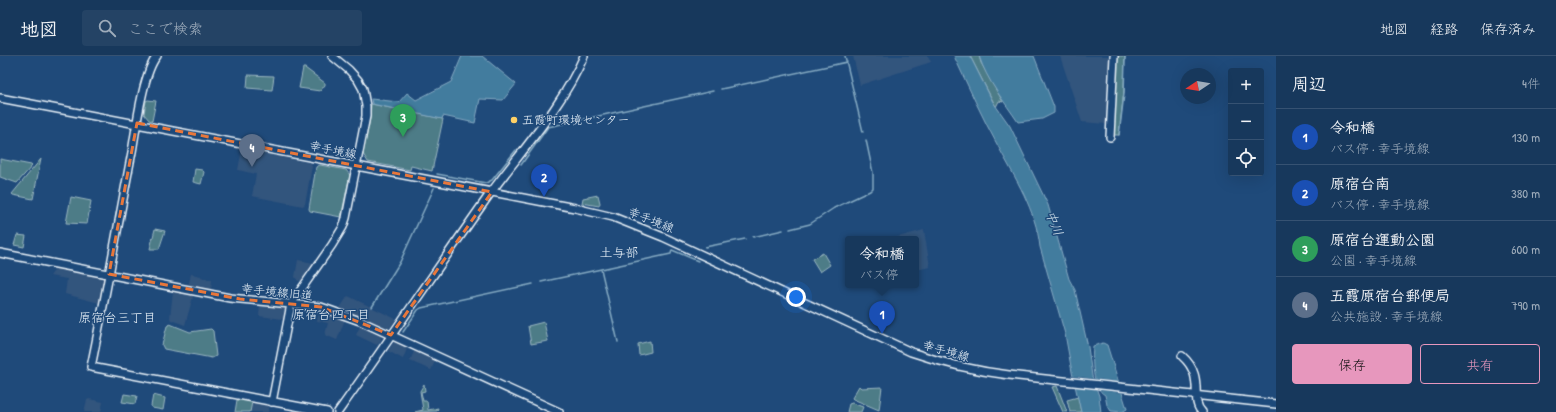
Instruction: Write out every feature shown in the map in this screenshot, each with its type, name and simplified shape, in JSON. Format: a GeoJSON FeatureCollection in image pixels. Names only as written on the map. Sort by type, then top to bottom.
{"type":"FeatureCollection","features":[{"type":"Feature","properties":{"kind":"street"},"geometry":{"type":"LineString","coordinates":[[157,56],[152,63],[148,74],[137,123],[91,367],[327,412]]}},
{"type":"Feature","properties":{"kind":"street"},"geometry":{"type":"LineString","coordinates":[[272,402],[291,304],[332,245],[342,227],[349,206],[366,116],[365,98],[358,80],[349,70],[332,56]]}},
{"type":"Feature","properties":{"kind":"street"},"geometry":{"type":"LineString","coordinates":[[338,412],[492,192],[555,107],[568,87],[584,56]]}},
{"type":"Feature","properties":{"kind":"street"},"geometry":{"type":"LineString","coordinates":[[1110,137],[1114,56]]}},
{"type":"Feature","properties":{"kind":"street","name":"幸手境線"},"geometry":{"type":"LineString","coordinates":[[0,98],[596,212],[647,230],[928,358],[988,373],[1276,404]]}},
{"type":"Feature","properties":{"kind":"street","name":"幸手境線旧道"},"geometry":{"type":"LineString","coordinates":[[0,253],[230,298],[316,307],[335,311],[392,335],[559,412]]}},
{"type":"Feature","properties":{"kind":"street"},"geometry":{"type":"LineString","coordinates":[[1182,356],[1188,361],[1195,374],[1197,405],[1202,412]]}},
{"type":"Feature","properties":{"kind":"highlighted area"},"geometry":{"type":"Polygon","coordinates":[[[137,123],[492,192],[391,335],[321,307],[240,299],[109,274],[137,123]]]}},
{"type":"Feature","properties":{"kind":"shaded area"},"geometry":{"type":"Polygon","coordinates":[[[462,56],[482,56],[516,84],[503,100],[480,99],[475,123],[443,116],[442,119],[372,104],[371,99],[399,102],[407,93],[416,100],[451,82],[462,56]]]}},
{"type":"Feature","properties":{"kind":"shaded area"},"geometry":{"type":"Polygon","coordinates":[[[853,56],[928,56],[931,62],[860,85],[853,56]]]}},
{"type":"Feature","properties":{"kind":"shaded area"},"geometry":{"type":"Polygon","coordinates":[[[954,56],[970,56],[993,102],[1010,126],[1048,205],[1069,279],[1075,290],[1088,347],[1092,376],[1099,396],[1101,412],[1081,412],[1065,334],[1040,247],[1034,220],[1018,182],[986,124],[954,56]]]}},
{"type":"Feature","properties":{"kind":"shaded area"},"geometry":{"type":"Polygon","coordinates":[[[979,56],[1034,56],[1054,107],[1054,113],[1042,119],[1018,122],[986,74],[979,56]]]}},
{"type":"Feature","properties":{"kind":"shaded area"},"geometry":{"type":"Polygon","coordinates":[[[1060,56],[1110,56],[1107,124],[1082,122],[1060,56]]]}},
{"type":"Feature","properties":{"kind":"shaded area"},"geometry":{"type":"Polygon","coordinates":[[[246,150],[311,163],[312,166],[305,204],[303,206],[252,196],[256,174],[238,170],[241,154],[246,150]]]}},
{"type":"Feature","properties":{"kind":"shaded area"},"geometry":{"type":"Polygon","coordinates":[[[924,230],[930,267],[919,269],[919,236],[902,236],[924,230]]]}},
{"type":"Feature","properties":{"kind":"shaded area"},"geometry":{"type":"Polygon","coordinates":[[[298,260],[313,263],[302,280],[298,281],[295,277],[298,260]]]}},
{"type":"Feature","properties":{"kind":"shaded area"},"geometry":{"type":"Polygon","coordinates":[[[58,266],[102,275],[104,279],[99,303],[65,294],[67,279],[50,276],[58,266]]]}},
{"type":"Feature","properties":{"kind":"shaded area"},"geometry":{"type":"Polygon","coordinates":[[[191,274],[212,280],[211,290],[209,291],[188,287],[191,274]]]}},
{"type":"Feature","properties":{"kind":"shaded area"},"geometry":{"type":"Polygon","coordinates":[[[175,289],[194,293],[185,325],[171,320],[170,318],[173,291],[175,289]]]}},
{"type":"Feature","properties":{"kind":"shaded area"},"geometry":{"type":"Polygon","coordinates":[[[348,296],[396,319],[389,329],[385,329],[340,310],[348,296]]]}},
{"type":"Feature","properties":{"kind":"shaded area"},"geometry":{"type":"Polygon","coordinates":[[[263,303],[283,305],[285,308],[283,319],[259,316],[260,305],[263,303]]]}},
{"type":"Feature","properties":{"kind":"shaded area"},"geometry":{"type":"Polygon","coordinates":[[[320,310],[346,317],[337,340],[325,335],[328,323],[317,321],[320,310]]]}},
{"type":"Feature","properties":{"kind":"shaded area"},"geometry":{"type":"Polygon","coordinates":[[[361,324],[380,332],[381,340],[377,345],[356,335],[361,324]]]}},
{"type":"Feature","properties":{"kind":"shaded area"},"geometry":{"type":"Polygon","coordinates":[[[397,341],[408,346],[403,359],[388,351],[394,342],[397,341]]]}},
{"type":"Feature","properties":{"kind":"shaded area"},"geometry":{"type":"Polygon","coordinates":[[[1103,343],[1107,345],[1127,409],[1122,412],[1111,411],[1107,405],[1105,395],[1095,380],[1093,346],[1103,343]]]}},
{"type":"Feature","properties":{"kind":"shaded area"},"geometry":{"type":"Polygon","coordinates":[[[415,349],[436,359],[431,370],[410,361],[415,349]]]}},
{"type":"Feature","properties":{"kind":"shaded area"},"geometry":{"type":"Polygon","coordinates":[[[89,399],[103,402],[101,412],[84,412],[87,400],[89,399]]]}},
{"type":"Feature","properties":{"kind":"shaded area"},"geometry":{"type":"Polygon","coordinates":[[[252,402],[267,405],[269,407],[268,412],[250,412],[252,402]]]}},
{"type":"Feature","properties":{"kind":"green space"},"geometry":{"type":"Polygon","coordinates":[[[970,56],[979,56],[981,63],[1003,102],[999,101],[996,107],[970,56]]]}},
{"type":"Feature","properties":{"kind":"green space"},"geometry":{"type":"Polygon","coordinates":[[[1116,56],[1125,56],[1124,90],[1119,135],[1112,134],[1116,56]]]}},
{"type":"Feature","properties":{"kind":"green space"},"geometry":{"type":"Polygon","coordinates":[[[303,68],[325,83],[320,91],[299,88],[303,68]]]}},
{"type":"Feature","properties":{"kind":"green space"},"geometry":{"type":"Polygon","coordinates":[[[248,75],[274,76],[272,90],[247,88],[248,75]]]}},
{"type":"Feature","properties":{"kind":"green space"},"geometry":{"type":"Polygon","coordinates":[[[146,101],[156,101],[152,121],[149,120],[144,114],[146,101]]]}},
{"type":"Feature","properties":{"kind":"green space"},"geometry":{"type":"Polygon","coordinates":[[[371,104],[443,119],[432,171],[411,166],[410,170],[368,162],[363,154],[370,118],[371,104]]]}},
{"type":"Feature","properties":{"kind":"green space"},"geometry":{"type":"Polygon","coordinates":[[[0,159],[32,166],[17,183],[0,177],[0,159]]]}},
{"type":"Feature","properties":{"kind":"green space"},"geometry":{"type":"Polygon","coordinates":[[[41,159],[33,199],[13,195],[12,194],[41,159]]]}},
{"type":"Feature","properties":{"kind":"green space"},"geometry":{"type":"Polygon","coordinates":[[[320,165],[346,170],[350,175],[341,217],[310,211],[309,209],[316,167],[320,165]]]}},
{"type":"Feature","properties":{"kind":"green space"},"geometry":{"type":"Polygon","coordinates":[[[195,169],[202,170],[204,172],[201,184],[193,182],[195,169]]]}},
{"type":"Feature","properties":{"kind":"green space"},"geometry":{"type":"Polygon","coordinates":[[[598,195],[600,203],[599,206],[582,203],[583,198],[598,195]]]}},
{"type":"Feature","properties":{"kind":"green space"},"geometry":{"type":"Polygon","coordinates":[[[71,197],[91,201],[87,224],[66,223],[71,197]]]}},
{"type":"Feature","properties":{"kind":"green space"},"geometry":{"type":"Polygon","coordinates":[[[155,229],[165,231],[159,249],[150,249],[155,229]]]}},
{"type":"Feature","properties":{"kind":"green space"},"geometry":{"type":"Polygon","coordinates":[[[17,235],[26,236],[24,247],[14,245],[17,235]]]}},
{"type":"Feature","properties":{"kind":"green space"},"geometry":{"type":"Polygon","coordinates":[[[823,253],[830,265],[820,272],[812,259],[823,253]]]}},
{"type":"Feature","properties":{"kind":"green space"},"geometry":{"type":"Polygon","coordinates":[[[544,322],[548,341],[531,344],[528,326],[544,322]]]}},
{"type":"Feature","properties":{"kind":"green space"},"geometry":{"type":"Polygon","coordinates":[[[170,324],[190,332],[211,329],[213,331],[216,356],[212,358],[164,349],[162,345],[167,326],[170,324]]]}},
{"type":"Feature","properties":{"kind":"green space"},"geometry":{"type":"Polygon","coordinates":[[[650,341],[651,352],[639,355],[638,344],[650,341]]]}},
{"type":"Feature","properties":{"kind":"green space"},"geometry":{"type":"Polygon","coordinates":[[[424,384],[425,391],[421,392],[423,401],[427,401],[428,410],[438,408],[437,411],[415,412],[423,410],[420,391],[424,384]]]}},
{"type":"Feature","properties":{"kind":"green space"},"geometry":{"type":"Polygon","coordinates":[[[859,386],[861,388],[882,387],[879,410],[852,398],[859,386]]]}},
{"type":"Feature","properties":{"kind":"green space"},"geometry":{"type":"Polygon","coordinates":[[[1057,386],[1067,412],[1063,412],[1052,387],[1057,386]]]}},
{"type":"Feature","properties":{"kind":"green space"},"geometry":{"type":"Polygon","coordinates":[[[124,394],[137,396],[135,404],[122,402],[124,394]]]}},
{"type":"Feature","properties":{"kind":"green space"},"geometry":{"type":"Polygon","coordinates":[[[153,395],[165,398],[163,410],[152,408],[153,395]]]}},
{"type":"Feature","properties":{"kind":"green space"},"geometry":{"type":"Polygon","coordinates":[[[1078,397],[1081,412],[1070,412],[1067,400],[1078,397]]]}},
{"type":"Feature","properties":{"kind":"green space"},"geometry":{"type":"Polygon","coordinates":[[[239,399],[252,402],[250,412],[235,412],[237,400],[239,399]]]}},
{"type":"Feature","properties":{"kind":"green space"},"geometry":{"type":"Polygon","coordinates":[[[852,403],[863,407],[861,412],[847,412],[849,404],[852,403]]]}},
{"type":"Feature","properties":{"kind":"pier"},"geometry":{"type":"Polygon","coordinates":[[[1071,376],[1120,382],[1124,393],[1074,387],[1071,376]]]}},
{"type":"Feature","properties":{"kind":"waterway"},"geometry":{"type":"LineString","coordinates":[[845,56],[863,132]]}},
{"type":"Feature","properties":{"kind":"waterway"},"geometry":{"type":"LineString","coordinates":[[1119,135],[1124,94],[1125,56]]}},
{"type":"Feature","properties":{"kind":"waterway"},"geometry":{"type":"LineString","coordinates":[[721,89],[847,62]]}},
{"type":"Feature","properties":{"kind":"waterway"},"geometry":{"type":"LineString","coordinates":[[521,165],[548,127],[713,91]]}},
{"type":"Feature","properties":{"kind":"waterway"},"geometry":{"type":"LineString","coordinates":[[790,229],[810,224],[834,208],[870,191],[873,188],[873,173],[866,140]]}},
{"type":"Feature","properties":{"kind":"waterway"},"geometry":{"type":"LineString","coordinates":[[437,174],[486,183],[492,180],[516,150]]}},
{"type":"Feature","properties":{"kind":"waterway"},"geometry":{"type":"LineString","coordinates":[[372,307],[400,262],[434,188]]}},
{"type":"Feature","properties":{"kind":"waterway"},"geometry":{"type":"LineString","coordinates":[[753,237],[783,230]]}},
{"type":"Feature","properties":{"kind":"waterway"},"geometry":{"type":"LineString","coordinates":[[705,247],[745,239]]}},
{"type":"Feature","properties":{"kind":"waterway"},"geometry":{"type":"LineString","coordinates":[[541,282],[671,254],[672,250],[698,261]]}},
{"type":"Feature","properties":{"kind":"waterway"},"geometry":{"type":"LineString","coordinates":[[601,269],[618,342]]}},
{"type":"Feature","properties":{"kind":"waterway"},"geometry":{"type":"LineString","coordinates":[[403,332],[421,308],[533,284]]}},
{"type":"Feature","properties":{"kind":"place","name":"五霞町環境センター"},"geometry":{"type":"Point","coordinates":[514,120]}},
{"type":"Feature","properties":{"kind":"place","name":"原宿台運動公園"},"geometry":{"type":"Point","coordinates":[403,137]}},
{"type":"Feature","properties":{"kind":"place","name":"五霞原宿台郵便局"},"geometry":{"type":"Point","coordinates":[252,167]}},
{"type":"Feature","properties":{"kind":"place","name":"原宿台南"},"geometry":{"type":"Point","coordinates":[544,197]}},
{"type":"Feature","properties":{"kind":"place","name":"令和橋"},"geometry":{"type":"Point","coordinates":[882,334]}},
{"type":"Feature","properties":{"kind":"district","name":"土与部"},"geometry":{"type":"Point","coordinates":[619,252]}},
{"type":"Feature","properties":{"kind":"district","name":"原宿台四丁目"},"geometry":{"type":"Point","coordinates":[331,314]}},
{"type":"Feature","properties":{"kind":"district","name":"原宿台三丁目"},"geometry":{"type":"Point","coordinates":[117,317]}},
{"type":"Feature","properties":{"kind":"water label","name":"中川"},"geometry":{"type":"Point","coordinates":[1055,223]}}]}
